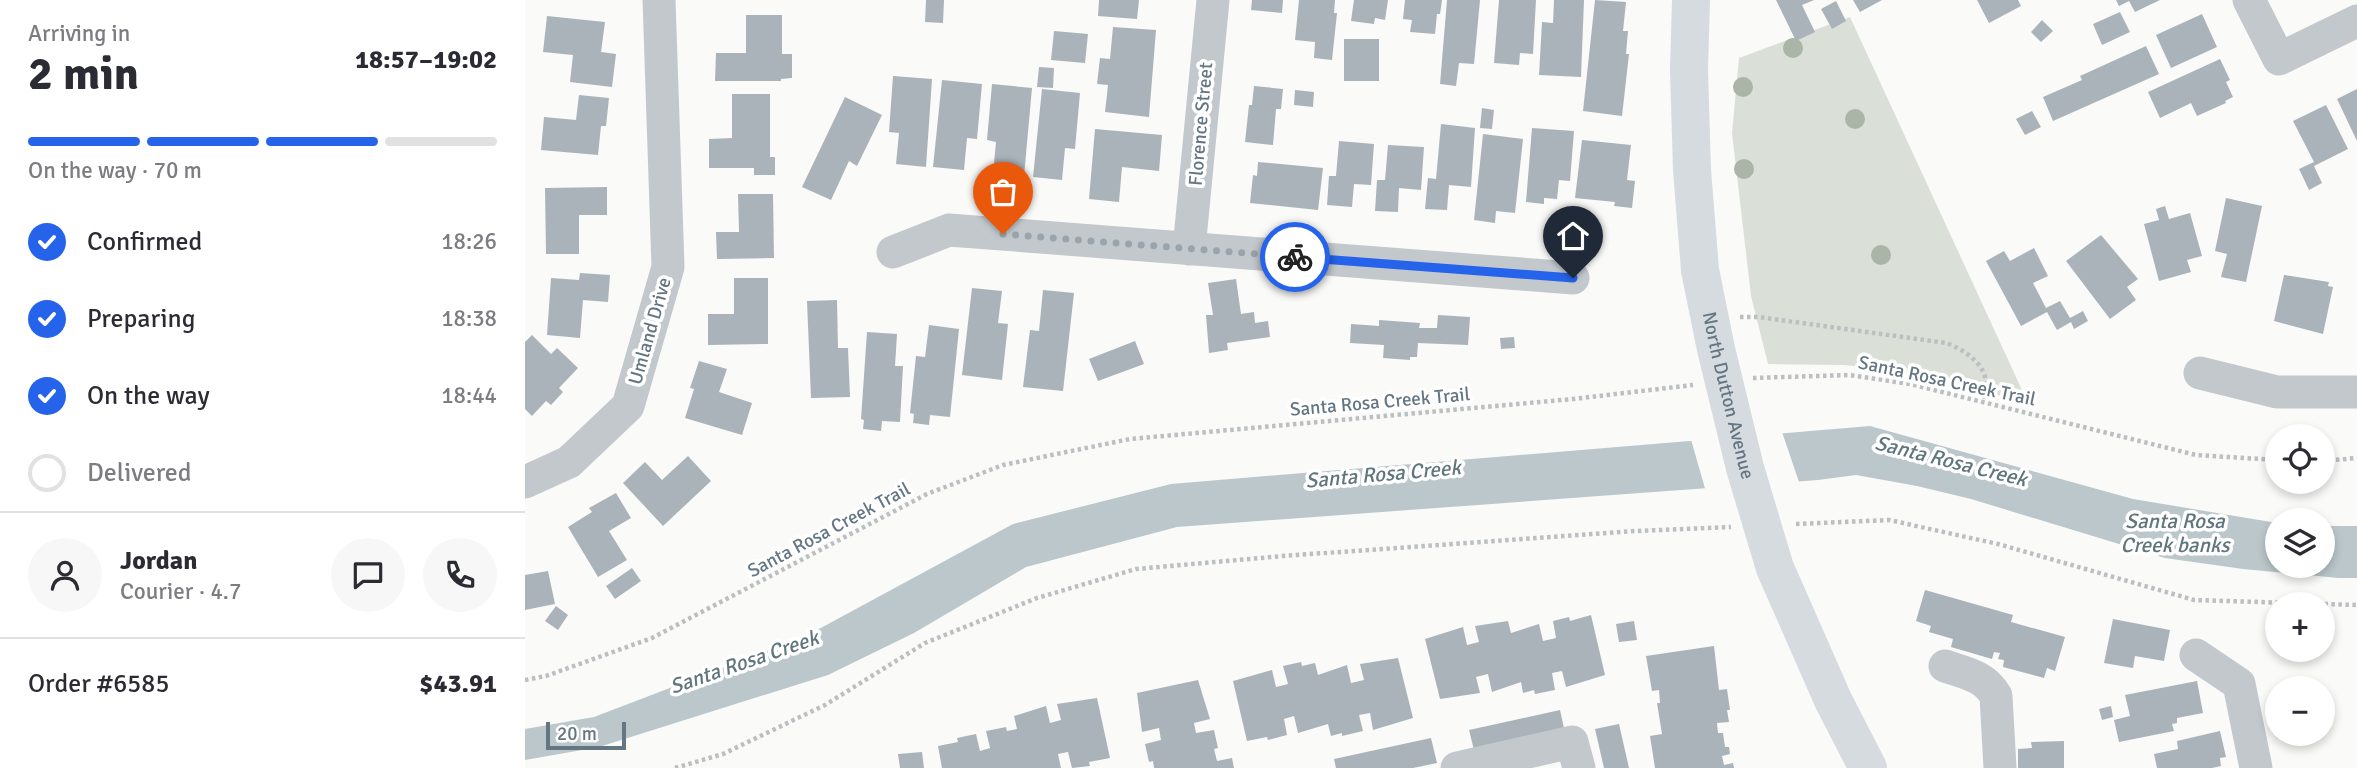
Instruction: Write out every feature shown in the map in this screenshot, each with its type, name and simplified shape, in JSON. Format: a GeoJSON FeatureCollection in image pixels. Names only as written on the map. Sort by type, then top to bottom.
{"type":"FeatureCollection","features":[{"type":"Feature","properties":{"kind":"main road","name":"North Dutton Avenue"},"geometry":{"type":"LineString","coordinates":[[1691,0],[1689,70],[1692,170],[1710,350],[1775,568],[1833,700],[1868,768]]}},
{"type":"Feature","properties":{"kind":"street","name":"Umland Drive"},"geometry":{"type":"LineString","coordinates":[[525,482],[569,462],[628,406],[668,267],[659,0]]}},
{"type":"Feature","properties":{"kind":"street","name":"Florence Street"},"geometry":{"type":"LineString","coordinates":[[1189,249],[1213,0]]}},
{"type":"Feature","properties":{"kind":"street"},"geometry":{"type":"LineString","coordinates":[[2249,0],[2279,59],[2357,21]]}},
{"type":"Feature","properties":{"kind":"street"},"geometry":{"type":"LineString","coordinates":[[893,253],[950,230],[1573,278]]}},
{"type":"Feature","properties":{"kind":"street"},"geometry":{"type":"LineString","coordinates":[[2200,373],[2277,392],[2357,392]]}},
{"type":"Feature","properties":{"kind":"street"},"geometry":{"type":"LineString","coordinates":[[2196,655],[2239,684],[2256,768]]}},
{"type":"Feature","properties":{"kind":"street"},"geometry":{"type":"LineString","coordinates":[[1945,666],[1982,679],[1996,696],[2000,768]]}},
{"type":"Feature","properties":{"kind":"street"},"geometry":{"type":"LineString","coordinates":[[1457,768],[1572,742],[1579,768]]}},
{"type":"Feature","properties":{"kind":"path","name":"Santa Rosa Creek Trail"},"geometry":{"type":"LineString","coordinates":[[525,680],[546,676],[652,638],[927,494],[1003,466],[1130,439],[1573,399],[1710,350],[1759,317],[1946,343],[1960,348],[1974,359],[1987,381],[1984,401]]}},
{"type":"Feature","properties":{"kind":"path","name":"Santa Rosa Creek Trail"},"geometry":{"type":"LineString","coordinates":[[1743,379],[1849,375],[1909,384],[2196,454],[2265,459]]}},
{"type":"Feature","properties":{"kind":"path"},"geometry":{"type":"LineString","coordinates":[[2335,460],[2357,458]]}},
{"type":"Feature","properties":{"kind":"path"},"geometry":{"type":"LineString","coordinates":[[1784,525],[1889,520],[1998,544],[2194,600],[2357,605]]}},
{"type":"Feature","properties":{"kind":"path"},"geometry":{"type":"LineString","coordinates":[[675,768],[723,754],[825,705],[925,643],[1037,598],[1136,569],[1568,536],[1744,527]]}},
{"type":"Feature","properties":{"kind":"shaded area"},"geometry":{"type":"Polygon","coordinates":[[[1850,17],[2028,403],[1918,374],[1845,365],[1768,364],[1751,296],[1732,133],[1739,58],[1850,17]]]}},
{"type":"Feature","properties":{"kind":"water"},"geometry":{"type":"Polygon","coordinates":[[[1870,426],[2133,499],[2265,521],[2265,571],[2165,558],[1971,499],[1856,475],[1177,527],[1026,567],[914,633],[828,675],[599,747],[525,760],[525,729],[594,717],[806,636],[1013,524],[1171,484],[1870,426]]]}},
{"type":"Feature","properties":{"kind":"water"},"geometry":{"type":"Polygon","coordinates":[[[2335,526],[2357,526],[2357,578],[2335,578],[2335,526]]]}},
{"type":"Feature","properties":{"kind":"pier"},"geometry":{"type":"Polygon","coordinates":[[[1781,429],[1800,485],[1706,492],[1690,436],[1781,429]]]}},
{"type":"Feature","properties":{"kind":"building"},"geometry":{"type":"Polygon","coordinates":[[[926,0],[944,0],[943,23],[925,22],[926,0]]]}},
{"type":"Feature","properties":{"kind":"building"},"geometry":{"type":"Polygon","coordinates":[[[1099,0],[1139,0],[1137,19],[1098,16],[1099,0]]]}},
{"type":"Feature","properties":{"kind":"building"},"geometry":{"type":"Polygon","coordinates":[[[1252,0],[1283,0],[1282,13],[1251,10],[1252,0]]]}},
{"type":"Feature","properties":{"kind":"building"},"geometry":{"type":"Polygon","coordinates":[[[1299,0],[1335,0],[1334,13],[1337,13],[1332,60],[1314,58],[1315,42],[1295,40],[1299,0]]]}},
{"type":"Feature","properties":{"kind":"building"},"geometry":{"type":"Polygon","coordinates":[[[1354,0],[1388,0],[1385,20],[1375,18],[1374,24],[1351,21],[1354,0]]]}},
{"type":"Feature","properties":{"kind":"building"},"geometry":{"type":"Polygon","coordinates":[[[1405,0],[1442,0],[1435,34],[1410,32],[1412,20],[1403,19],[1405,0]]]}},
{"type":"Feature","properties":{"kind":"building"},"geometry":{"type":"Polygon","coordinates":[[[1447,0],[1480,0],[1474,64],[1459,63],[1456,86],[1440,84],[1447,0]]]}},
{"type":"Feature","properties":{"kind":"building"},"geometry":{"type":"Polygon","coordinates":[[[1499,0],[1536,0],[1533,54],[1520,53],[1519,65],[1494,63],[1499,0]]]}},
{"type":"Feature","properties":{"kind":"building"},"geometry":{"type":"Polygon","coordinates":[[[1554,0],[1584,0],[1581,77],[1539,75],[1542,22],[1553,23],[1554,0]]]}},
{"type":"Feature","properties":{"kind":"building"},"geometry":{"type":"Polygon","coordinates":[[[1595,0],[1626,2],[1623,31],[1628,31],[1626,54],[1629,54],[1622,116],[1583,111],[1595,0]]]}},
{"type":"Feature","properties":{"kind":"building"},"geometry":{"type":"Polygon","coordinates":[[[1776,0],[1814,0],[1802,5],[1815,32],[1796,41],[1776,0]]]}},
{"type":"Feature","properties":{"kind":"building"},"geometry":{"type":"Polygon","coordinates":[[[1853,0],[1882,0],[1860,12],[1853,0]]]}},
{"type":"Feature","properties":{"kind":"building"},"geometry":{"type":"Polygon","coordinates":[[[1977,0],[2018,0],[2021,6],[1989,23],[1977,0]]]}},
{"type":"Feature","properties":{"kind":"building"},"geometry":{"type":"Polygon","coordinates":[[[2116,0],[2160,0],[2135,12],[2129,1],[2119,6],[2116,0]]]}},
{"type":"Feature","properties":{"kind":"building"},"geometry":{"type":"Polygon","coordinates":[[[1836,1],[1846,21],[1832,29],[1821,9],[1836,1]]]}},
{"type":"Feature","properties":{"kind":"building"},"geometry":{"type":"Polygon","coordinates":[[[2120,12],[2130,32],[2102,45],[2093,24],[2120,12]]]}},
{"type":"Feature","properties":{"kind":"building"},"geometry":{"type":"Polygon","coordinates":[[[2202,14],[2217,47],[2171,68],[2156,35],[2202,14]]]}},
{"type":"Feature","properties":{"kind":"building"},"geometry":{"type":"Polygon","coordinates":[[[746,15],[782,15],[782,54],[792,54],[792,78],[781,81],[715,81],[716,53],[746,53],[746,15]]]}},
{"type":"Feature","properties":{"kind":"building"},"geometry":{"type":"Polygon","coordinates":[[[547,16],[605,22],[601,52],[616,54],[612,87],[570,82],[573,55],[543,52],[547,16]]]}},
{"type":"Feature","properties":{"kind":"building"},"geometry":{"type":"Polygon","coordinates":[[[2042,20],[2053,31],[2041,42],[2031,32],[2042,20]]]}},
{"type":"Feature","properties":{"kind":"building"},"geometry":{"type":"Polygon","coordinates":[[[1113,27],[1156,30],[1149,117],[1105,112],[1108,85],[1097,84],[1100,58],[1110,59],[1113,27]]]}},
{"type":"Feature","properties":{"kind":"building"},"geometry":{"type":"Polygon","coordinates":[[[1054,31],[1088,34],[1085,63],[1051,60],[1054,31]]]}},
{"type":"Feature","properties":{"kind":"building"},"geometry":{"type":"Polygon","coordinates":[[[1344,39],[1379,39],[1379,81],[1344,81],[1344,39]]]}},
{"type":"Feature","properties":{"kind":"building"},"geometry":{"type":"Polygon","coordinates":[[[2146,46],[2159,74],[2053,121],[2043,97],[2082,80],[2080,76],[2146,46]]]}},
{"type":"Feature","properties":{"kind":"building"},"geometry":{"type":"Polygon","coordinates":[[[2220,59],[2230,80],[2226,82],[2233,97],[2197,116],[2191,103],[2160,118],[2148,92],[2220,59]]]}},
{"type":"Feature","properties":{"kind":"building"},"geometry":{"type":"Polygon","coordinates":[[[1039,67],[1054,68],[1053,88],[1037,87],[1039,67]]]}},
{"type":"Feature","properties":{"kind":"building"},"geometry":{"type":"Polygon","coordinates":[[[893,76],[932,79],[926,167],[896,164],[899,133],[889,132],[893,76]]]}},
{"type":"Feature","properties":{"kind":"building"},"geometry":{"type":"Polygon","coordinates":[[[942,80],[982,84],[977,139],[967,138],[964,170],[933,167],[942,80]]]}},
{"type":"Feature","properties":{"kind":"building"},"geometry":{"type":"Polygon","coordinates":[[[992,84],[1032,88],[1024,176],[993,173],[996,142],[987,140],[992,84]]]}},
{"type":"Feature","properties":{"kind":"building"},"geometry":{"type":"Polygon","coordinates":[[[1254,86],[1283,89],[1281,109],[1276,109],[1273,145],[1245,142],[1254,86]]]}},
{"type":"Feature","properties":{"kind":"building"},"geometry":{"type":"Polygon","coordinates":[[[1042,89],[1080,93],[1075,149],[1065,148],[1062,180],[1033,177],[1042,89]]]}},
{"type":"Feature","properties":{"kind":"building"},"geometry":{"type":"Polygon","coordinates":[[[2357,89],[2357,141],[2337,99],[2357,89]]]}},
{"type":"Feature","properties":{"kind":"building"},"geometry":{"type":"Polygon","coordinates":[[[1295,90],[1314,92],[1313,107],[1294,105],[1295,90]]]}},
{"type":"Feature","properties":{"kind":"building"},"geometry":{"type":"Polygon","coordinates":[[[732,94],[770,94],[770,157],[775,157],[775,175],[754,175],[754,168],[709,168],[709,139],[732,138],[732,94]]]}},
{"type":"Feature","properties":{"kind":"building"},"geometry":{"type":"Polygon","coordinates":[[[579,95],[609,98],[606,126],[601,126],[598,155],[541,150],[544,117],[576,120],[579,95]]]}},
{"type":"Feature","properties":{"kind":"building"},"geometry":{"type":"Polygon","coordinates":[[[845,97],[882,115],[857,166],[849,161],[831,200],[802,187],[845,97]]]}},
{"type":"Feature","properties":{"kind":"building"},"geometry":{"type":"Polygon","coordinates":[[[2326,105],[2348,149],[2314,166],[2322,183],[2309,190],[2299,169],[2314,162],[2293,121],[2326,105]]]}},
{"type":"Feature","properties":{"kind":"building"},"geometry":{"type":"Polygon","coordinates":[[[1482,108],[1494,110],[1492,129],[1480,128],[1482,108]]]}},
{"type":"Feature","properties":{"kind":"building"},"geometry":{"type":"Polygon","coordinates":[[[2032,111],[2041,127],[2025,135],[2016,119],[2032,111]]]}},
{"type":"Feature","properties":{"kind":"building"},"geometry":{"type":"Polygon","coordinates":[[[1441,124],[1475,128],[1471,187],[1449,185],[1447,210],[1425,209],[1428,178],[1436,179],[1441,124]]]}},
{"type":"Feature","properties":{"kind":"building"},"geometry":{"type":"Polygon","coordinates":[[[1532,128],[1574,131],[1570,181],[1559,180],[1557,199],[1544,198],[1544,204],[1526,202],[1532,128]]]}},
{"type":"Feature","properties":{"kind":"building"},"geometry":{"type":"Polygon","coordinates":[[[1095,129],[1162,135],[1159,171],[1122,167],[1119,202],[1089,199],[1095,129]]]}},
{"type":"Feature","properties":{"kind":"building"},"geometry":{"type":"Polygon","coordinates":[[[1483,134],[1523,139],[1515,213],[1496,211],[1495,223],[1474,220],[1483,134]]]}},
{"type":"Feature","properties":{"kind":"building"},"geometry":{"type":"Polygon","coordinates":[[[1582,140],[1631,145],[1627,180],[1635,181],[1632,208],[1614,206],[1615,202],[1575,198],[1582,140]]]}},
{"type":"Feature","properties":{"kind":"building"},"geometry":{"type":"Polygon","coordinates":[[[1339,141],[1374,144],[1371,185],[1354,184],[1352,207],[1327,205],[1329,176],[1336,176],[1339,141]]]}},
{"type":"Feature","properties":{"kind":"building"},"geometry":{"type":"Polygon","coordinates":[[[1388,145],[1424,147],[1421,190],[1399,188],[1398,212],[1375,211],[1377,180],[1385,180],[1388,145]]]}},
{"type":"Feature","properties":{"kind":"building"},"geometry":{"type":"Polygon","coordinates":[[[1258,162],[1323,168],[1318,210],[1250,203],[1253,175],[1257,176],[1258,162]]]}},
{"type":"Feature","properties":{"kind":"building"},"geometry":{"type":"Polygon","coordinates":[[[607,187],[607,215],[579,215],[579,254],[546,254],[545,188],[607,187]]]}},
{"type":"Feature","properties":{"kind":"building"},"geometry":{"type":"Polygon","coordinates":[[[738,194],[773,194],[774,258],[717,259],[716,232],[739,232],[738,194]]]}},
{"type":"Feature","properties":{"kind":"building"},"geometry":{"type":"Polygon","coordinates":[[[2226,198],[2262,206],[2246,282],[2221,277],[2227,254],[2215,251],[2226,198]]]}},
{"type":"Feature","properties":{"kind":"building"},"geometry":{"type":"Polygon","coordinates":[[[2165,206],[2169,219],[2190,213],[2202,256],[2187,260],[2191,272],[2159,281],[2144,224],[2159,220],[2156,209],[2165,206]]]}},
{"type":"Feature","properties":{"kind":"building"},"geometry":{"type":"Polygon","coordinates":[[[2101,235],[2138,279],[2127,287],[2136,300],[2110,319],[2066,261],[2101,235]]]}},
{"type":"Feature","properties":{"kind":"building"},"geometry":{"type":"Polygon","coordinates":[[[2034,248],[2048,276],[2033,283],[2046,308],[2060,301],[2070,318],[2083,311],[2088,321],[2074,329],[2071,322],[2057,330],[2047,312],[2021,326],[1986,261],[2004,251],[2010,261],[2034,248]]]}},
{"type":"Feature","properties":{"kind":"building"},"geometry":{"type":"Polygon","coordinates":[[[580,273],[610,275],[608,302],[583,300],[580,338],[547,335],[551,278],[579,280],[580,273]]]}},
{"type":"Feature","properties":{"kind":"building"},"geometry":{"type":"Polygon","coordinates":[[[2284,275],[2329,282],[2328,286],[2333,287],[2323,334],[2274,321],[2284,275]]]}},
{"type":"Feature","properties":{"kind":"building"},"geometry":{"type":"Polygon","coordinates":[[[734,278],[768,278],[768,344],[708,345],[708,314],[734,314],[734,278]]]}},
{"type":"Feature","properties":{"kind":"building"},"geometry":{"type":"Polygon","coordinates":[[[1236,279],[1241,314],[1254,312],[1255,323],[1268,321],[1270,337],[1227,343],[1228,350],[1209,353],[1206,315],[1213,315],[1208,283],[1236,279]]]}},
{"type":"Feature","properties":{"kind":"building"},"geometry":{"type":"Polygon","coordinates":[[[972,288],[1002,291],[998,323],[1008,324],[1002,380],[962,375],[972,288]]]}},
{"type":"Feature","properties":{"kind":"building"},"geometry":{"type":"Polygon","coordinates":[[[1043,290],[1074,293],[1063,391],[1023,387],[1030,330],[1039,331],[1043,290]]]}},
{"type":"Feature","properties":{"kind":"building"},"geometry":{"type":"Polygon","coordinates":[[[837,300],[838,348],[848,348],[850,397],[811,398],[807,301],[837,300]]]}},
{"type":"Feature","properties":{"kind":"building"},"geometry":{"type":"Polygon","coordinates":[[[1438,315],[1470,317],[1468,345],[1418,343],[1417,357],[1410,357],[1410,360],[1383,358],[1384,345],[1350,343],[1351,324],[1379,326],[1379,320],[1420,323],[1419,328],[1437,328],[1438,315]]]}},
{"type":"Feature","properties":{"kind":"building"},"geometry":{"type":"Polygon","coordinates":[[[929,325],[959,329],[950,417],[930,415],[929,425],[913,423],[914,414],[910,413],[916,356],[925,357],[929,325]]]}},
{"type":"Feature","properties":{"kind":"building"},"geometry":{"type":"Polygon","coordinates":[[[867,332],[897,334],[895,366],[903,366],[900,422],[882,421],[881,431],[863,429],[864,420],[861,419],[867,332]]]}},
{"type":"Feature","properties":{"kind":"building"},"geometry":{"type":"Polygon","coordinates":[[[532,335],[551,354],[557,348],[578,368],[559,388],[563,392],[551,405],[546,401],[532,416],[525,409],[525,342],[532,335]]]}},
{"type":"Feature","properties":{"kind":"building"},"geometry":{"type":"Polygon","coordinates":[[[1514,337],[1515,348],[1501,349],[1500,338],[1514,337]]]}},
{"type":"Feature","properties":{"kind":"building"},"geometry":{"type":"Polygon","coordinates":[[[1135,341],[1144,364],[1098,381],[1089,359],[1135,341]]]}},
{"type":"Feature","properties":{"kind":"building"},"geometry":{"type":"Polygon","coordinates":[[[699,361],[727,369],[719,392],[752,403],[742,435],[685,418],[694,389],[690,388],[699,361]]]}},
{"type":"Feature","properties":{"kind":"building"},"geometry":{"type":"Polygon","coordinates":[[[688,456],[711,481],[663,526],[623,483],[645,462],[662,480],[688,456]]]}},
{"type":"Feature","properties":{"kind":"building"},"geometry":{"type":"Polygon","coordinates":[[[616,493],[631,518],[609,531],[627,560],[598,577],[568,527],[592,512],[589,508],[616,493]]]}},
{"type":"Feature","properties":{"kind":"building"},"geometry":{"type":"Polygon","coordinates":[[[632,568],[641,581],[615,599],[606,586],[632,568]]]}},
{"type":"Feature","properties":{"kind":"building"},"geometry":{"type":"Polygon","coordinates":[[[548,571],[555,604],[525,610],[525,575],[548,571]]]}},
{"type":"Feature","properties":{"kind":"building"},"geometry":{"type":"Polygon","coordinates":[[[1925,590],[2013,615],[2011,622],[2065,637],[2055,671],[2047,668],[2044,678],[2003,667],[2004,660],[1998,659],[2000,653],[1994,652],[1992,659],[1951,647],[1953,639],[1929,632],[1931,626],[1916,621],[1925,590]]]}},
{"type":"Feature","properties":{"kind":"building"},"geometry":{"type":"Polygon","coordinates":[[[556,606],[568,615],[558,630],[545,621],[556,606]]]}},
{"type":"Feature","properties":{"kind":"building"},"geometry":{"type":"Polygon","coordinates":[[[1591,615],[1605,675],[1566,687],[1562,671],[1552,673],[1555,690],[1535,694],[1534,690],[1523,693],[1521,682],[1492,692],[1488,674],[1476,677],[1480,693],[1440,699],[1425,639],[1463,627],[1467,645],[1479,642],[1475,626],[1508,621],[1511,633],[1539,624],[1543,641],[1556,638],[1553,621],[1569,617],[1570,621],[1591,615]]]}},
{"type":"Feature","properties":{"kind":"building"},"geometry":{"type":"Polygon","coordinates":[[[2113,619],[2170,630],[2164,661],[2135,656],[2133,668],[2104,663],[2113,619]]]}},
{"type":"Feature","properties":{"kind":"building"},"geometry":{"type":"Polygon","coordinates":[[[1634,621],[1637,640],[1619,642],[1616,624],[1634,621]]]}},
{"type":"Feature","properties":{"kind":"building"},"geometry":{"type":"Polygon","coordinates":[[[1714,646],[1719,690],[1727,689],[1730,710],[1727,710],[1729,722],[1717,723],[1718,733],[1723,733],[1725,747],[1729,747],[1730,754],[1722,756],[1724,765],[1733,763],[1734,768],[1655,768],[1650,736],[1662,734],[1657,703],[1660,703],[1659,690],[1652,691],[1646,656],[1714,646]]]}},
{"type":"Feature","properties":{"kind":"building"},"geometry":{"type":"Polygon","coordinates":[[[1398,658],[1413,718],[1373,730],[1370,713],[1359,715],[1363,731],[1331,736],[1328,724],[1298,733],[1294,716],[1284,719],[1287,735],[1268,740],[1267,737],[1247,741],[1233,681],[1272,670],[1276,687],[1288,684],[1283,666],[1301,662],[1302,666],[1315,663],[1318,675],[1347,665],[1351,683],[1364,680],[1360,664],[1398,658]]]}},
{"type":"Feature","properties":{"kind":"building"},"geometry":{"type":"Polygon","coordinates":[[[1198,680],[1210,719],[1194,723],[1196,733],[1214,730],[1218,748],[1214,749],[1217,761],[1232,758],[1234,768],[1154,768],[1153,761],[1149,762],[1145,744],[1161,740],[1159,728],[1142,732],[1137,693],[1198,680]]]}},
{"type":"Feature","properties":{"kind":"building"},"geometry":{"type":"Polygon","coordinates":[[[2197,681],[2203,713],[2177,718],[2177,723],[2172,724],[2174,731],[2119,742],[2114,720],[2130,716],[2125,695],[2197,681]]]}},
{"type":"Feature","properties":{"kind":"building"},"geometry":{"type":"Polygon","coordinates":[[[1097,698],[1110,758],[1089,762],[1090,766],[1072,768],[1068,752],[1058,754],[1061,768],[942,768],[938,746],[958,742],[957,738],[976,734],[980,751],[990,748],[986,731],[1006,727],[1007,731],[1017,729],[1014,716],[1046,706],[1050,723],[1061,720],[1057,704],[1097,698]]]}},
{"type":"Feature","properties":{"kind":"building"},"geometry":{"type":"Polygon","coordinates":[[[2111,706],[2113,717],[2102,720],[2099,709],[2111,706]]]}},
{"type":"Feature","properties":{"kind":"building"},"geometry":{"type":"Polygon","coordinates":[[[1560,710],[1565,733],[1475,754],[1469,730],[1560,710]]]}},
{"type":"Feature","properties":{"kind":"building"},"geometry":{"type":"Polygon","coordinates":[[[1619,724],[1629,768],[1604,768],[1595,729],[1619,724]]]}},
{"type":"Feature","properties":{"kind":"building"},"geometry":{"type":"Polygon","coordinates":[[[2220,731],[2226,757],[2220,758],[2221,766],[2157,768],[2154,754],[2178,749],[2177,741],[2220,731]]]}},
{"type":"Feature","properties":{"kind":"building"},"geometry":{"type":"Polygon","coordinates":[[[1431,738],[1437,763],[1413,768],[1336,768],[1334,759],[1431,738]]]}},
{"type":"Feature","properties":{"kind":"building"},"geometry":{"type":"Polygon","coordinates":[[[2064,741],[2064,768],[2018,768],[2018,749],[2032,748],[2031,742],[2064,741]]]}},
{"type":"Feature","properties":{"kind":"building"},"geometry":{"type":"Polygon","coordinates":[[[922,752],[924,768],[900,768],[898,754],[922,752]]]}},
{"type":"Feature","properties":{"kind":"way so far"},"geometry":{"type":"LineString","coordinates":[[1003,234],[1295,257]]}},
{"type":"Feature","properties":{"kind":"route"},"geometry":{"type":"LineString","coordinates":[[1295,257],[1573,278]]}},
{"type":"Feature","properties":{"kind":"water label","name":"Santa Rosa Creek"},"geometry":{"type":"Point","coordinates":[1951,461]}},
{"type":"Feature","properties":{"kind":"water label","name":"Santa Rosa Creek"},"geometry":{"type":"Point","coordinates":[1383,474]}},
{"type":"Feature","properties":{"kind":"water label","name":"Santa Rosa Creek banks"},"geometry":{"type":"Point","coordinates":[2175,533]}},
{"type":"Feature","properties":{"kind":"water label","name":"Santa Rosa Creek"},"geometry":{"type":"Point","coordinates":[744,662]}}]}
